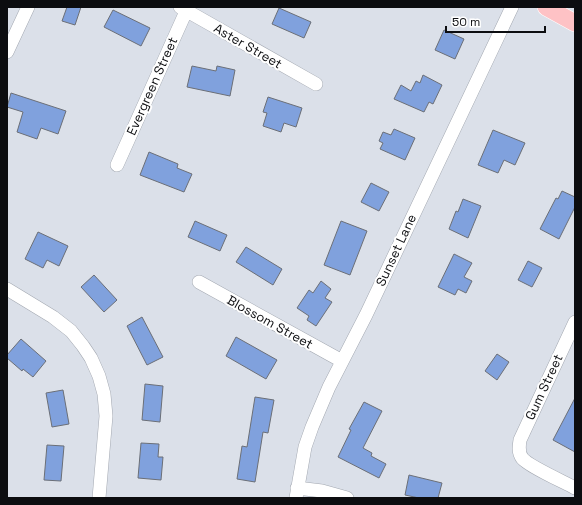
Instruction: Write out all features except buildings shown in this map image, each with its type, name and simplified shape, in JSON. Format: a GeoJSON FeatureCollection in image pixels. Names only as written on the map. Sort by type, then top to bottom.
{"type":"FeatureCollection","features":[{"type":"Feature","properties":{"kind":"main road"},"geometry":{"type":"LineString","coordinates":[[546,7],[575,23]]}},
{"type":"Feature","properties":{"kind":"street"},"geometry":{"type":"LineString","coordinates":[[7,52],[28,7]]}},
{"type":"Feature","properties":{"kind":"street","name":"Sunset Lane"},"geometry":{"type":"LineString","coordinates":[[297,493],[305,447],[312,427],[342,361],[366,315],[512,7]]}},
{"type":"Feature","properties":{"kind":"street","name":"Aster Street"},"geometry":{"type":"LineString","coordinates":[[184,8],[316,84]]}},
{"type":"Feature","properties":{"kind":"street","name":"Evergreen Street"},"geometry":{"type":"LineString","coordinates":[[117,165],[184,8]]}},
{"type":"Feature","properties":{"kind":"street","name":"Blossom Street"},"geometry":{"type":"LineString","coordinates":[[199,282],[342,361]]}},
{"type":"Feature","properties":{"kind":"street"},"geometry":{"type":"LineString","coordinates":[[7,290],[53,317],[65,326],[83,346],[91,358],[99,376],[104,394],[106,416],[99,498]]}},
{"type":"Feature","properties":{"kind":"street","name":"Gum Street"},"geometry":{"type":"LineString","coordinates":[[575,322],[518,447],[520,454],[526,462],[575,488]]}},
{"type":"Feature","properties":{"kind":"street"},"geometry":{"type":"LineString","coordinates":[[297,493],[322,491],[347,498]]}}]}
